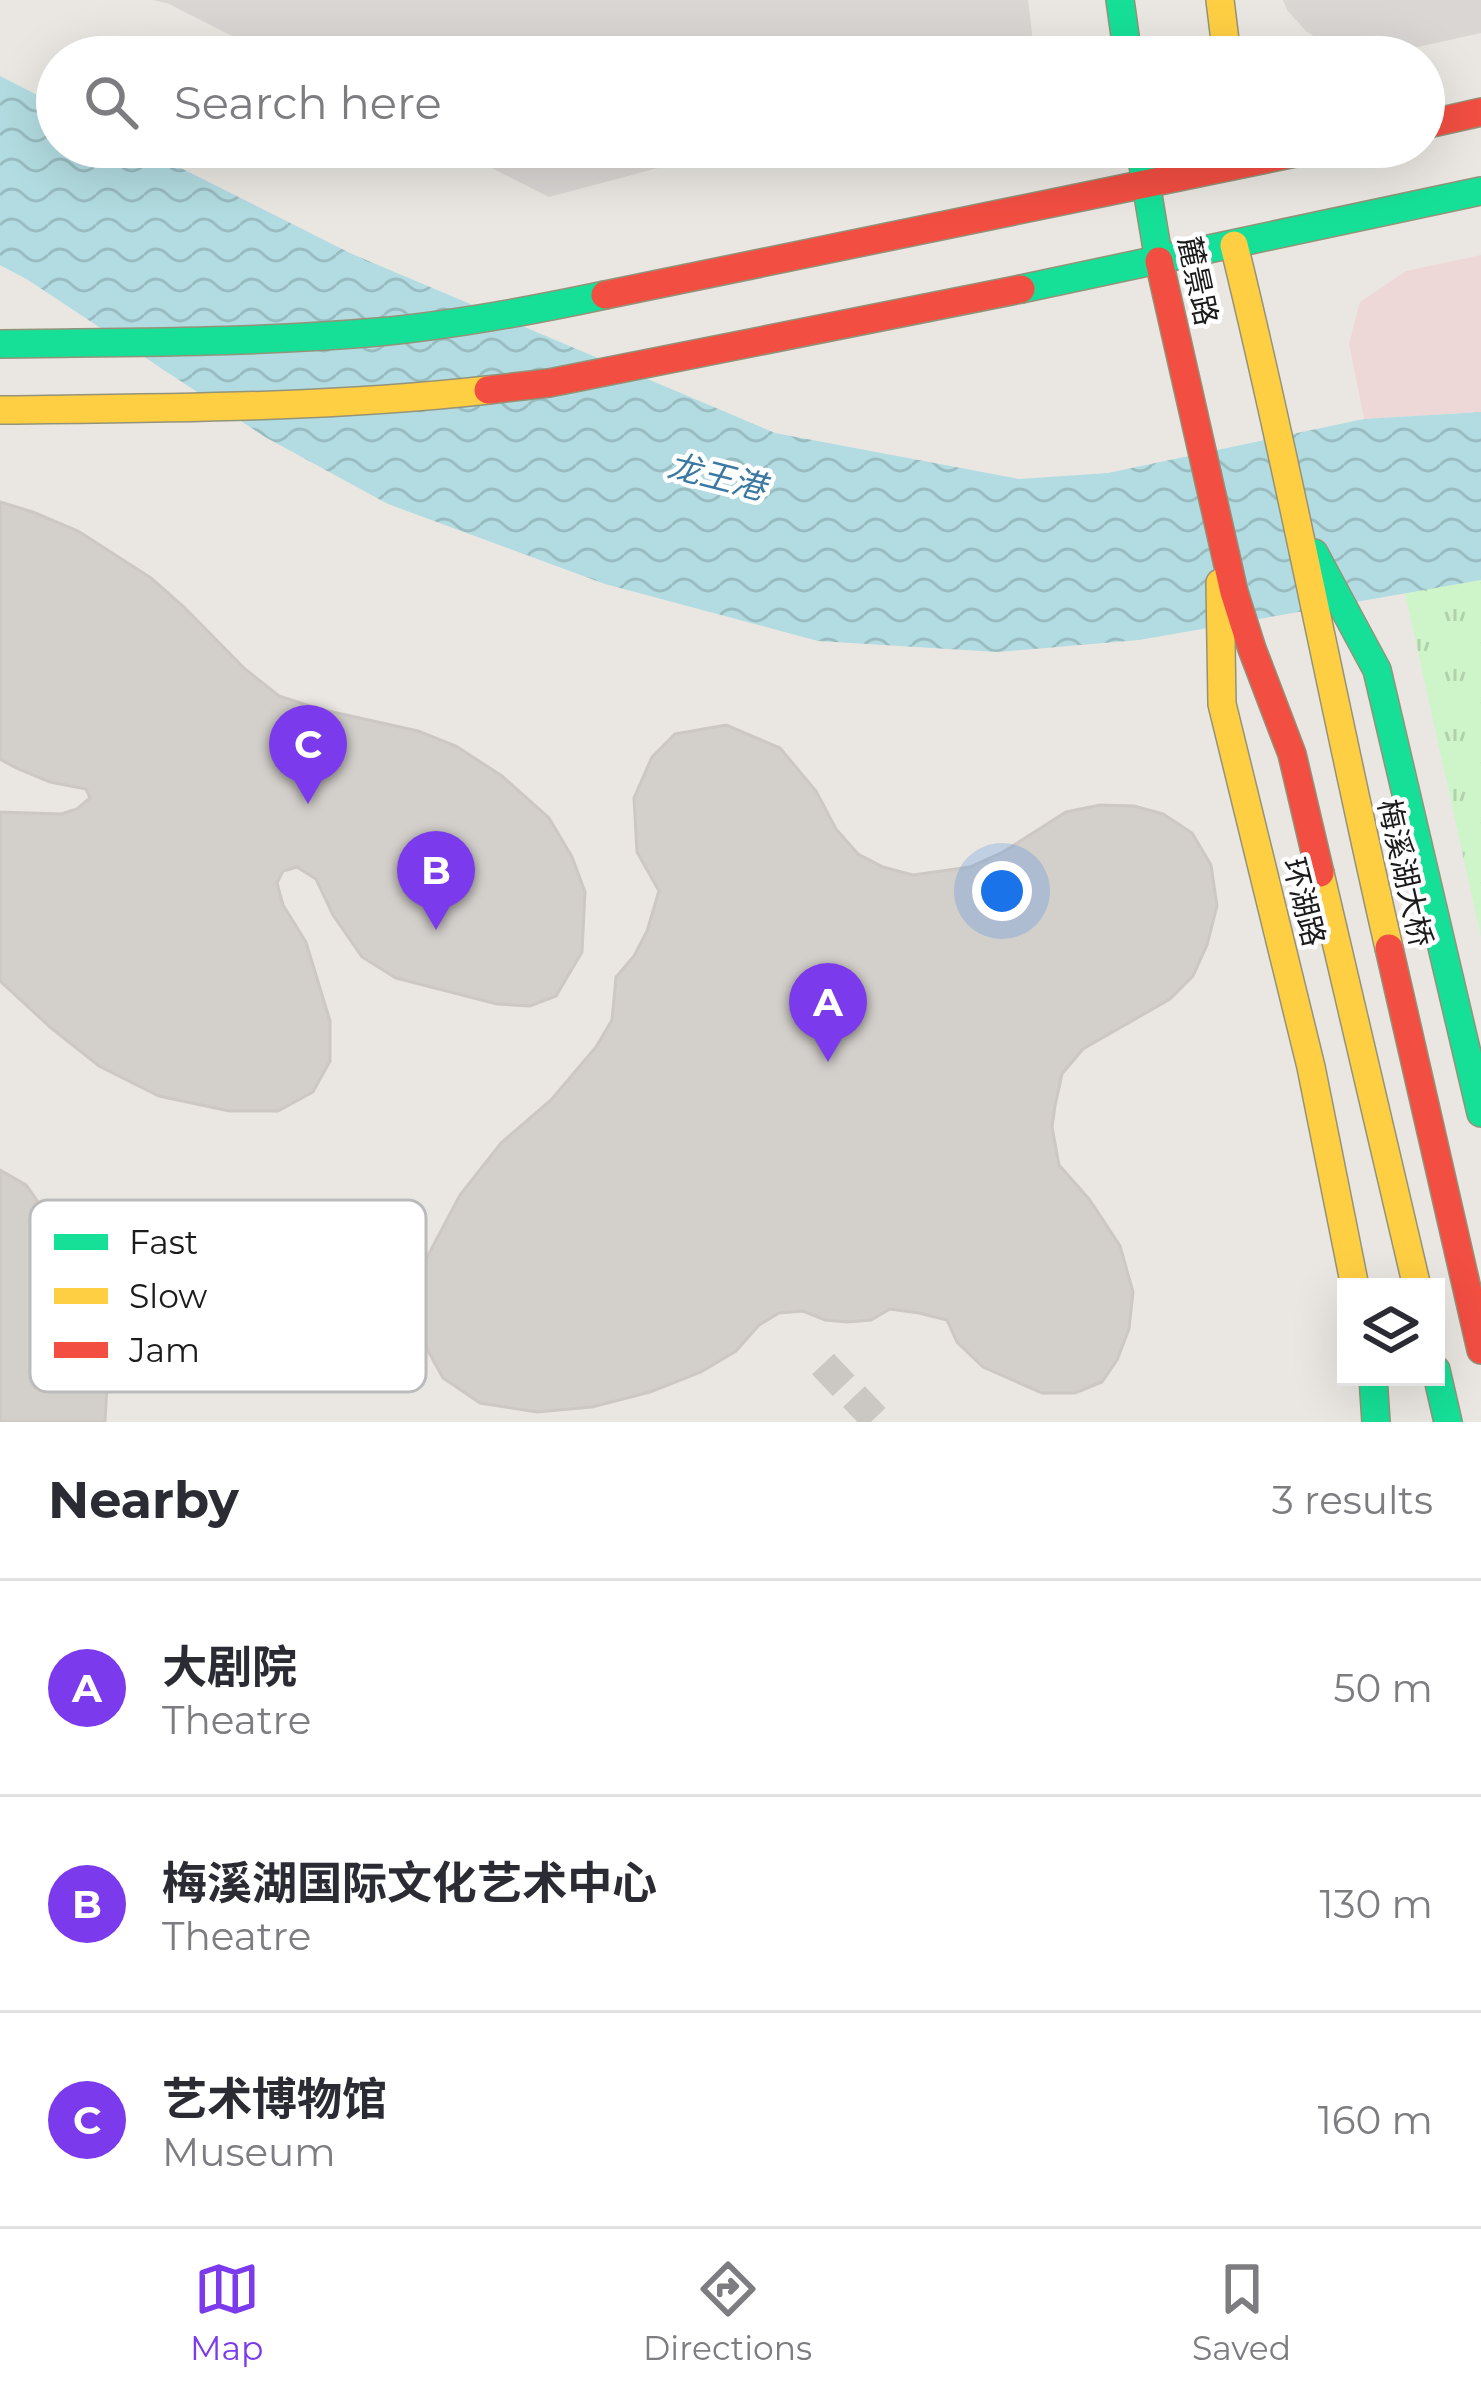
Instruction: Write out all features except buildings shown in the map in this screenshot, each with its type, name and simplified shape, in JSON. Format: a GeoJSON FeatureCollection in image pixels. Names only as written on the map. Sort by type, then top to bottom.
{"type":"FeatureCollection","features":[{"type":"Feature","properties":{"kind":"main road"},"geometry":{"type":"LineString","coordinates":[[1120,0],[1125,36]]}},
{"type":"Feature","properties":{"kind":"main road"},"geometry":{"type":"LineString","coordinates":[[1220,0],[1224,36]]}},
{"type":"Feature","properties":{"kind":"main road"},"geometry":{"type":"LineString","coordinates":[[1445,120],[1481,112]]}},
{"type":"Feature","properties":{"kind":"main road","name":"麓景路"},"geometry":{"type":"LineString","coordinates":[[1143,168],[1159,261],[1220,529]]}},
{"type":"Feature","properties":{"kind":"main road"},"geometry":{"type":"LineString","coordinates":[[0,344],[237,340],[432,326],[557,305],[1224,168]]}},
{"type":"Feature","properties":{"kind":"main road"},"geometry":{"type":"LineString","coordinates":[[0,410],[279,406],[417,398],[548,383],[1159,261],[1232,236],[1481,191]]}},
{"type":"Feature","properties":{"kind":"main road","name":"麓景路"},"geometry":{"type":"LineString","coordinates":[[1232,236],[1274,410]]}},
{"type":"Feature","properties":{"kind":"main road","name":"梅溪湖大桥"},"geometry":{"type":"LineString","coordinates":[[1274,410],[1340,737],[1481,1349]]}},
{"type":"Feature","properties":{"kind":"main road"},"geometry":{"type":"LineString","coordinates":[[1295,517],[1377,670],[1481,1113]]}},
{"type":"Feature","properties":{"kind":"main road"},"geometry":{"type":"LineString","coordinates":[[1220,529],[1252,649],[1292,754],[1415,1278]]}},
{"type":"Feature","properties":{"kind":"main road","name":"环湖路"},"geometry":{"type":"LineString","coordinates":[[1220,529],[1222,704],[1311,1067],[1353,1278]]}},
{"type":"Feature","properties":{"kind":"main road"},"geometry":{"type":"LineString","coordinates":[[1374,1386],[1376,1422]]}},
{"type":"Feature","properties":{"kind":"main road"},"geometry":{"type":"LineString","coordinates":[[1440,1386],[1448,1422]]}},
{"type":"Feature","properties":{"kind":"shaded area"},"geometry":{"type":"Polygon","coordinates":[[[153,0],[1028,0],[1032,36],[232,36],[153,0]]]}},
{"type":"Feature","properties":{"kind":"shaded area"},"geometry":{"type":"Polygon","coordinates":[[[1283,0],[1481,0],[1481,33],[1445,41],[1445,36],[1314,36],[1283,0]]]}},
{"type":"Feature","properties":{"kind":"shaded area"},"geometry":{"type":"Polygon","coordinates":[[[492,168],[658,168],[549,197],[492,168]]]}},
{"type":"Feature","properties":{"kind":"shaded area"},"geometry":{"type":"Polygon","coordinates":[[[1481,255],[1481,412],[1364,419],[1349,344],[1360,302],[1406,271],[1481,255]]]}},
{"type":"Feature","properties":{"kind":"green space"},"geometry":{"type":"Polygon","coordinates":[[[1481,580],[1481,937],[1405,593],[1481,580]]]}},
{"type":"Feature","properties":{"kind":"water","name":"龙王港"},"geometry":{"type":"Polygon","coordinates":[[[0,76],[36,94],[36,168],[181,168],[352,254],[775,433],[1019,479],[1108,473],[1364,419],[1481,412],[1481,580],[1139,640],[997,652],[818,641],[605,584],[388,504],[265,437],[0,265],[0,76]]]}},
{"type":"Feature","properties":{"kind":"tunnel"},"geometry":{"type":"LineString","coordinates":[[823,1364],[878,1422]]}},
{"type":"Feature","properties":{"kind":"traffic: fast"},"geometry":{"type":"LineString","coordinates":[[1120,0],[1125,36]]}},
{"type":"Feature","properties":{"kind":"traffic: fast"},"geometry":{"type":"LineString","coordinates":[[1144,168],[1159,261]]}},
{"type":"Feature","properties":{"kind":"traffic: fast"},"geometry":{"type":"LineString","coordinates":[[1021,289],[1481,191]]}},
{"type":"Feature","properties":{"kind":"traffic: fast"},"geometry":{"type":"LineString","coordinates":[[0,344],[378,332],[605,295]]}},
{"type":"Feature","properties":{"kind":"traffic: fast"},"geometry":{"type":"LineString","coordinates":[[1314,553],[1377,670],[1481,1113]]}},
{"type":"Feature","properties":{"kind":"traffic: fast"},"geometry":{"type":"LineString","coordinates":[[1374,1386],[1376,1422]]}},
{"type":"Feature","properties":{"kind":"traffic: fast"},"geometry":{"type":"LineString","coordinates":[[1440,1386],[1448,1422]]}},
{"type":"Feature","properties":{"kind":"traffic: slow"},"geometry":{"type":"LineString","coordinates":[[1220,0],[1224,36]]}},
{"type":"Feature","properties":{"kind":"traffic: slow"},"geometry":{"type":"LineString","coordinates":[[1234,245],[1389,948]]}},
{"type":"Feature","properties":{"kind":"traffic: slow"},"geometry":{"type":"LineString","coordinates":[[0,410],[305,404],[488,390]]}},
{"type":"Feature","properties":{"kind":"traffic: slow"},"geometry":{"type":"LineString","coordinates":[[1220,583],[1222,704],[1311,1067],[1353,1278]]}},
{"type":"Feature","properties":{"kind":"traffic: slow"},"geometry":{"type":"LineString","coordinates":[[1320,873],[1415,1278]]}},
{"type":"Feature","properties":{"kind":"traffic: jam"},"geometry":{"type":"LineString","coordinates":[[1445,120],[1481,112]]}},
{"type":"Feature","properties":{"kind":"traffic: jam"},"geometry":{"type":"LineString","coordinates":[[605,295],[1223,168]]}},
{"type":"Feature","properties":{"kind":"traffic: jam"},"geometry":{"type":"LineString","coordinates":[[1159,261],[1234,592],[1292,754],[1320,873]]}},
{"type":"Feature","properties":{"kind":"traffic: jam"},"geometry":{"type":"LineString","coordinates":[[488,390],[549,383],[1021,289]]}},
{"type":"Feature","properties":{"kind":"traffic: jam"},"geometry":{"type":"LineString","coordinates":[[1389,948],[1481,1350]]}},
{"type":"Feature","properties":{"kind":"place","name":"艺术博物馆"},"geometry":{"type":"Point","coordinates":[308,804]}},
{"type":"Feature","properties":{"kind":"place","name":"梅溪湖国际文化艺术中心"},"geometry":{"type":"Point","coordinates":[436,930]}},
{"type":"Feature","properties":{"kind":"place","name":"大剧院"},"geometry":{"type":"Point","coordinates":[828,1062]}}]}
